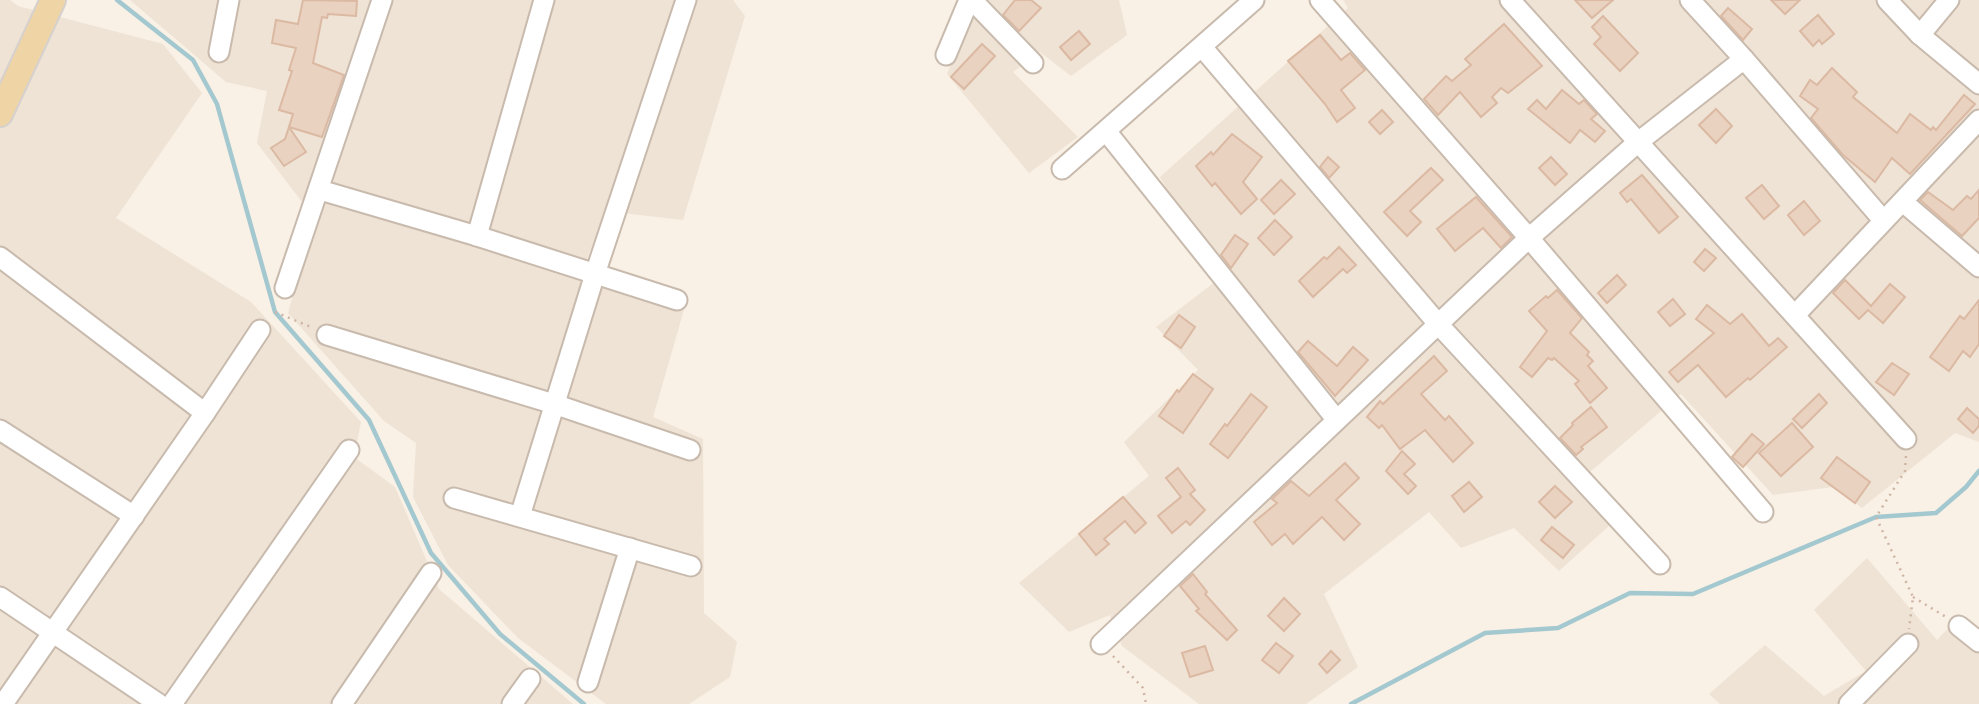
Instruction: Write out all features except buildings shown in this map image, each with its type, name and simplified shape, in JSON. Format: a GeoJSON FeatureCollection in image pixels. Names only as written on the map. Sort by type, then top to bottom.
{"type":"FeatureCollection","features":[{"type":"Feature","properties":{"kind":"main road"},"geometry":{"type":"LineString","coordinates":[[0,114],[53,0]]}},
{"type":"Feature","properties":{"kind":"street"},"geometry":{"type":"LineString","coordinates":[[219,52],[229,0]]}},
{"type":"Feature","properties":{"kind":"street"},"geometry":{"type":"LineString","coordinates":[[285,288],[382,0]]}},
{"type":"Feature","properties":{"kind":"street"},"geometry":{"type":"LineString","coordinates":[[477,236],[544,0]]}},
{"type":"Feature","properties":{"kind":"street"},"geometry":{"type":"LineString","coordinates":[[520,516],[595,274],[686,0]]}},
{"type":"Feature","properties":{"kind":"street"},"geometry":{"type":"LineString","coordinates":[[946,55],[970,0],[1032,63]]}},
{"type":"Feature","properties":{"kind":"street"},"geometry":{"type":"LineString","coordinates":[[1062,169],[1255,0]]}},
{"type":"Feature","properties":{"kind":"street"},"geometry":{"type":"LineString","coordinates":[[1320,0],[1529,238],[1763,512]]}},
{"type":"Feature","properties":{"kind":"street"},"geometry":{"type":"LineString","coordinates":[[1510,0],[1906,439]]}},
{"type":"Feature","properties":{"kind":"street"},"geometry":{"type":"LineString","coordinates":[[1690,0],[1883,220]]}},
{"type":"Feature","properties":{"kind":"street"},"geometry":{"type":"LineString","coordinates":[[1888,0],[1920,35],[1979,85]]}},
{"type":"Feature","properties":{"kind":"street"},"geometry":{"type":"LineString","coordinates":[[1920,35],[1949,0]]}},
{"type":"Feature","properties":{"kind":"street"},"geometry":{"type":"LineString","coordinates":[[1202,47],[1439,325],[1660,564]]}},
{"type":"Feature","properties":{"kind":"street"},"geometry":{"type":"LineString","coordinates":[[1101,644],[1529,238],[1637,143],[1744,59]]}},
{"type":"Feature","properties":{"kind":"street"},"geometry":{"type":"LineString","coordinates":[[1795,315],[1979,120]]}},
{"type":"Feature","properties":{"kind":"street"},"geometry":{"type":"LineString","coordinates":[[1106,131],[1336,419]]}},
{"type":"Feature","properties":{"kind":"street"},"geometry":{"type":"LineString","coordinates":[[320,190],[477,236],[677,300]]}},
{"type":"Feature","properties":{"kind":"street"},"geometry":{"type":"LineString","coordinates":[[1903,202],[1979,268]]}},
{"type":"Feature","properties":{"kind":"street"},"geometry":{"type":"LineString","coordinates":[[0,257],[205,413]]}},
{"type":"Feature","properties":{"kind":"street"},"geometry":{"type":"LineString","coordinates":[[4,704],[260,330]]}},
{"type":"Feature","properties":{"kind":"street"},"geometry":{"type":"LineString","coordinates":[[327,335],[554,404],[690,450]]}},
{"type":"Feature","properties":{"kind":"street"},"geometry":{"type":"LineString","coordinates":[[0,430],[134,516]]}},
{"type":"Feature","properties":{"kind":"street"},"geometry":{"type":"LineString","coordinates":[[172,704],[349,450]]}},
{"type":"Feature","properties":{"kind":"street"},"geometry":{"type":"LineString","coordinates":[[454,498],[691,566]]}},
{"type":"Feature","properties":{"kind":"street"},"geometry":{"type":"LineString","coordinates":[[588,682],[630,548]]}},
{"type":"Feature","properties":{"kind":"street"},"geometry":{"type":"LineString","coordinates":[[342,704],[431,573]]}},
{"type":"Feature","properties":{"kind":"street"},"geometry":{"type":"LineString","coordinates":[[0,597],[159,704]]}},
{"type":"Feature","properties":{"kind":"street"},"geometry":{"type":"LineString","coordinates":[[1959,626],[1979,642]]}},
{"type":"Feature","properties":{"kind":"street"},"geometry":{"type":"LineString","coordinates":[[1849,704],[1908,644]]}},
{"type":"Feature","properties":{"kind":"street"},"geometry":{"type":"LineString","coordinates":[[512,704],[530,679]]}},
{"type":"Feature","properties":{"kind":"path"},"geometry":{"type":"LineString","coordinates":[[260,330],[275,312],[327,335]]}},
{"type":"Feature","properties":{"kind":"path"},"geometry":{"type":"LineString","coordinates":[[1906,439],[1906,471],[1876,517],[1913,597],[1908,644]]}},
{"type":"Feature","properties":{"kind":"path"},"geometry":{"type":"LineString","coordinates":[[1913,597],[1959,626]]}},
{"type":"Feature","properties":{"kind":"path"},"geometry":{"type":"LineString","coordinates":[[1101,644],[1143,688],[1146,704]]}},
{"type":"Feature","properties":{"kind":"shaded area"},"geometry":{"type":"Polygon","coordinates":[[[0,0],[10,0],[18,6],[163,44],[202,93],[116,218],[251,302],[361,422],[354,457],[395,487],[439,589],[573,704],[0,704],[0,0]]]}},
{"type":"Feature","properties":{"kind":"shaded area"},"geometry":{"type":"Polygon","coordinates":[[[130,0],[733,0],[745,16],[683,220],[605,211],[586,262],[688,296],[653,417],[703,439],[704,613],[737,642],[730,677],[689,704],[606,704],[518,638],[448,565],[413,497],[416,443],[384,421],[288,313],[315,219],[257,143],[267,91],[226,82],[130,0]]]}},
{"type":"Feature","properties":{"kind":"shaded area"},"geometry":{"type":"Polygon","coordinates":[[[976,0],[1119,0],[1127,35],[1071,76],[1040,52],[1013,72],[1078,137],[1029,173],[947,74],[976,0]]]}},
{"type":"Feature","properties":{"kind":"shaded area"},"geometry":{"type":"Polygon","coordinates":[[[1343,0],[1979,0],[1979,442],[1955,433],[1862,508],[1833,487],[1773,495],[1681,394],[1590,472],[1620,516],[1559,571],[1514,528],[1461,548],[1429,512],[1324,594],[1358,667],[1306,704],[1199,704],[1122,646],[1110,615],[1069,632],[1019,583],[1149,476],[1124,442],[1198,370],[1156,327],[1228,272],[1192,235],[1160,177],[1348,8],[1343,0]]]}},
{"type":"Feature","properties":{"kind":"shaded area"},"geometry":{"type":"Polygon","coordinates":[[[1867,558],[1937,640],[1961,615],[1979,629],[1979,704],[1720,704],[1709,694],[1765,645],[1824,696],[1866,671],[1814,610],[1867,558]]]}},
{"type":"Feature","properties":{"kind":"waterway"},"geometry":{"type":"LineString","coordinates":[[117,0],[193,60],[217,104],[275,312],[369,420],[431,553],[500,634],[584,704]]}},
{"type":"Feature","properties":{"kind":"waterway"},"geometry":{"type":"LineString","coordinates":[[1351,704],[1485,633],[1558,628],[1630,593],[1693,594],[1876,517],[1936,513],[1966,487],[1979,471]]}}]}
